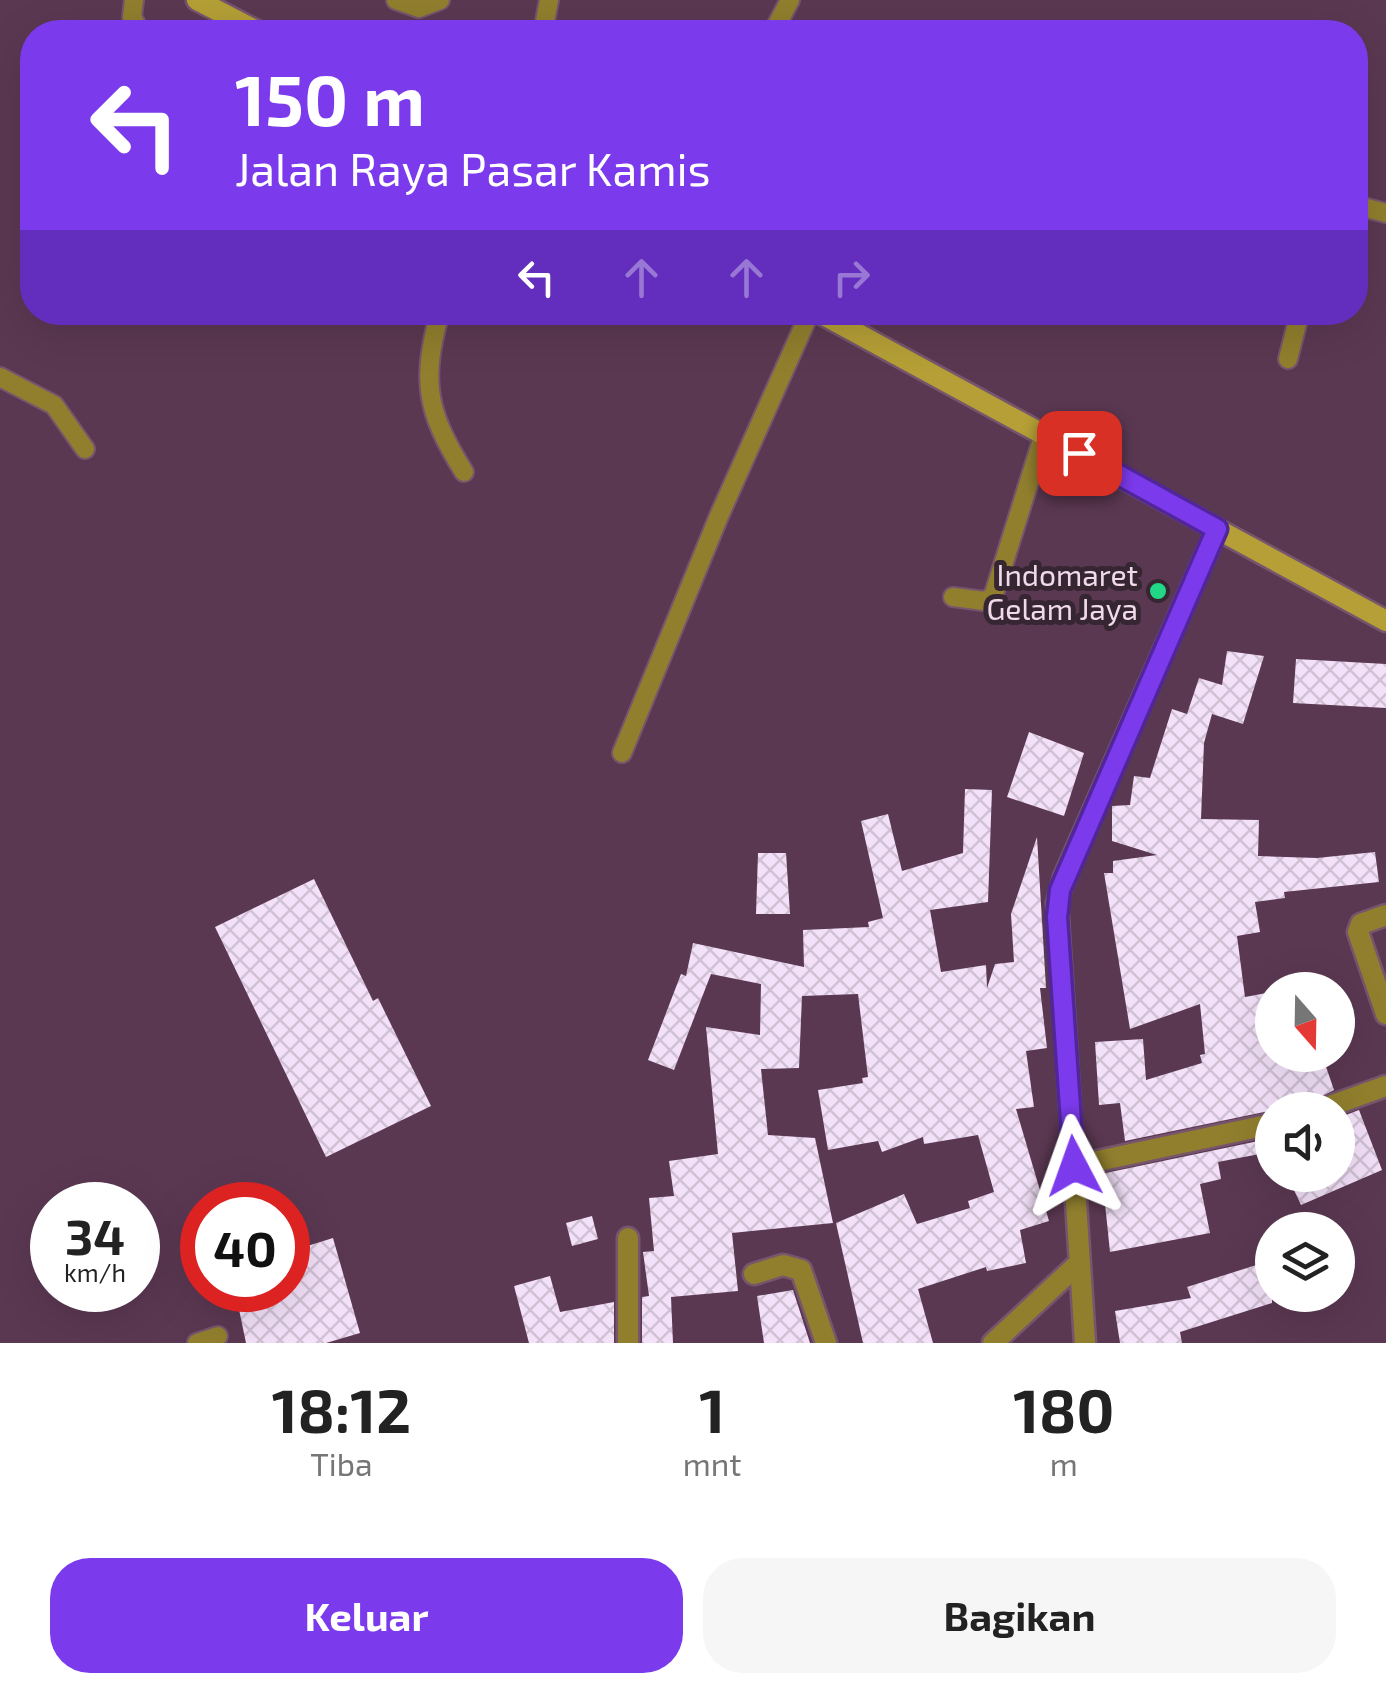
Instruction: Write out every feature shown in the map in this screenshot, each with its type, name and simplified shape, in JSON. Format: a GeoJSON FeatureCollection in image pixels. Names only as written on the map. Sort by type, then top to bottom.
{"type":"FeatureCollection","features":[{"type":"Feature","properties":{"kind":"main road"},"geometry":{"type":"LineString","coordinates":[[206,2],[238,20]]}},
{"type":"Feature","properties":{"kind":"main road"},"geometry":{"type":"LineString","coordinates":[[842,325],[1386,621]]}},
{"type":"Feature","properties":{"kind":"street"},"geometry":{"type":"LineString","coordinates":[[1085,1343],[1057,917],[1060,890],[1217,529]]}},
{"type":"Feature","properties":{"kind":"street"},"geometry":{"type":"LineString","coordinates":[[1386,915],[1361,924],[1358,932],[1386,1014]]}},
{"type":"Feature","properties":{"kind":"street"},"geometry":{"type":"LineString","coordinates":[[1355,1097],[1386,1086]]}},
{"type":"Feature","properties":{"kind":"street"},"geometry":{"type":"LineString","coordinates":[[1074,1166],[1255,1128]]}},
{"type":"Feature","properties":{"kind":"street"},"geometry":{"type":"LineString","coordinates":[[628,1238],[628,1343]]}},
{"type":"Feature","properties":{"kind":"street"},"geometry":{"type":"LineString","coordinates":[[754,1274],[783,1265],[800,1270],[826,1343]]}},
{"type":"Feature","properties":{"kind":"street"},"geometry":{"type":"LineString","coordinates":[[993,1343],[1077,1265]]}},
{"type":"Feature","properties":{"kind":"lane"},"geometry":{"type":"LineString","coordinates":[[396,0],[419,8],[440,0]]}},
{"type":"Feature","properties":{"kind":"lane"},"geometry":{"type":"LineString","coordinates":[[436,325],[428,356],[428,395],[437,425],[464,472]]}},
{"type":"Feature","properties":{"kind":"lane"},"geometry":{"type":"LineString","coordinates":[[622,753],[718,516],[804,325]]}},
{"type":"Feature","properties":{"kind":"lane"},"geometry":{"type":"LineString","coordinates":[[1288,358],[1297,325]]}},
{"type":"Feature","properties":{"kind":"lane"},"geometry":{"type":"LineString","coordinates":[[0,377],[54,406],[86,449]]}},
{"type":"Feature","properties":{"kind":"lane"},"geometry":{"type":"LineString","coordinates":[[953,597],[984,601],[993,597],[1044,434]]}},
{"type":"Feature","properties":{"kind":"lane"},"geometry":{"type":"LineString","coordinates":[[198,1343],[218,1336]]}},
{"type":"Feature","properties":{"kind":"building"},"geometry":{"type":"Polygon","coordinates":[[[1227,651],[1264,656],[1243,724],[1212,714],[1204,743],[1201,819],[1259,820],[1258,856],[1317,858],[1375,852],[1379,882],[1284,892],[1285,898],[1255,902],[1260,932],[1237,936],[1245,997],[1255,995],[1255,1072],[1328,1072],[1334,1090],[1255,1092],[1255,1114],[1125,1141],[1120,1103],[1099,1105],[1095,1042],[1143,1039],[1146,1080],[1202,1063],[1200,1055],[1205,1054],[1200,1004],[1130,1029],[1104,873],[1113,873],[1113,861],[1157,855],[1112,841],[1112,806],[1130,805],[1134,776],[1150,778],[1172,709],[1187,714],[1199,678],[1222,685],[1227,651]]]}},
{"type":"Feature","properties":{"kind":"building"},"geometry":{"type":"Polygon","coordinates":[[[1296,659],[1386,664],[1386,708],[1293,703],[1296,659]]]}},
{"type":"Feature","properties":{"kind":"building"},"geometry":{"type":"Polygon","coordinates":[[[1029,732],[1084,753],[1064,816],[1007,797],[1029,732]]]}},
{"type":"Feature","properties":{"kind":"building"},"geometry":{"type":"Polygon","coordinates":[[[965,789],[992,790],[988,902],[930,910],[941,972],[986,965],[987,988],[995,964],[1014,962],[1011,914],[1037,837],[1046,988],[1040,988],[1047,1048],[1026,1051],[1034,1107],[1016,1109],[1049,1221],[1020,1230],[1026,1263],[987,1271],[986,1267],[918,1289],[933,1343],[863,1343],[836,1223],[904,1194],[917,1224],[970,1208],[968,1201],[994,1192],[978,1135],[924,1144],[923,1137],[882,1152],[878,1141],[828,1150],[818,1090],[863,1083],[862,1078],[868,1077],[858,994],[802,996],[799,1068],[761,1069],[768,1135],[815,1138],[833,1223],[732,1233],[738,1291],[671,1297],[673,1343],[642,1343],[642,1297],[649,1296],[643,1252],[654,1251],[649,1198],[674,1196],[669,1161],[718,1154],[706,1027],[760,1035],[761,984],[711,974],[674,1070],[648,1060],[681,974],[686,976],[693,943],[804,967],[803,930],[869,927],[868,922],[883,918],[861,821],[888,814],[902,871],[963,853],[965,789]]]}},
{"type":"Feature","properties":{"kind":"building"},"geometry":{"type":"Polygon","coordinates":[[[758,853],[786,853],[790,914],[756,914],[758,853]]]}},
{"type":"Feature","properties":{"kind":"building"},"geometry":{"type":"Polygon","coordinates":[[[314,879],[373,1001],[378,998],[431,1106],[326,1157],[215,927],[314,879]]]}},
{"type":"Feature","properties":{"kind":"building"},"geometry":{"type":"Polygon","coordinates":[[[1359,1110],[1382,1170],[1355,1182],[1355,1112],[1359,1110]]]}},
{"type":"Feature","properties":{"kind":"building"},"geometry":{"type":"Polygon","coordinates":[[[1255,1142],[1255,1155],[1218,1162],[1221,1179],[1200,1184],[1210,1233],[1110,1252],[1105,1204],[1101,1204],[1096,1175],[1255,1142]]]}},
{"type":"Feature","properties":{"kind":"building"},"geometry":{"type":"Polygon","coordinates":[[[1295,1192],[1331,1192],[1301,1205],[1295,1192]]]}},
{"type":"Feature","properties":{"kind":"building"},"geometry":{"type":"Polygon","coordinates":[[[592,1216],[598,1239],[572,1246],[566,1223],[592,1216]]]}},
{"type":"Feature","properties":{"kind":"building"},"geometry":{"type":"Polygon","coordinates":[[[333,1238],[360,1333],[326,1343],[246,1343],[240,1312],[310,1312],[310,1245],[333,1238]]]}},
{"type":"Feature","properties":{"kind":"building"},"geometry":{"type":"Polygon","coordinates":[[[1255,1265],[1255,1308],[1180,1332],[1182,1343],[1120,1343],[1115,1311],[1191,1298],[1187,1287],[1255,1265]]]}},
{"type":"Feature","properties":{"kind":"building"},"geometry":{"type":"Polygon","coordinates":[[[550,1276],[560,1312],[614,1302],[614,1343],[529,1343],[514,1286],[550,1276]]]}},
{"type":"Feature","properties":{"kind":"building"},"geometry":{"type":"Polygon","coordinates":[[[793,1290],[810,1343],[764,1343],[757,1296],[793,1290]]]}},
{"type":"Feature","properties":{"kind":"place","name":"Indomaret Gelam Jaya"},"geometry":{"type":"Point","coordinates":[1158,591]}},
{"type":"Feature","properties":{"kind":"route"},"geometry":{"type":"LineString","coordinates":[[1074,1166],[1057,917],[1060,890],[1217,529],[1079,453]]}}]}
